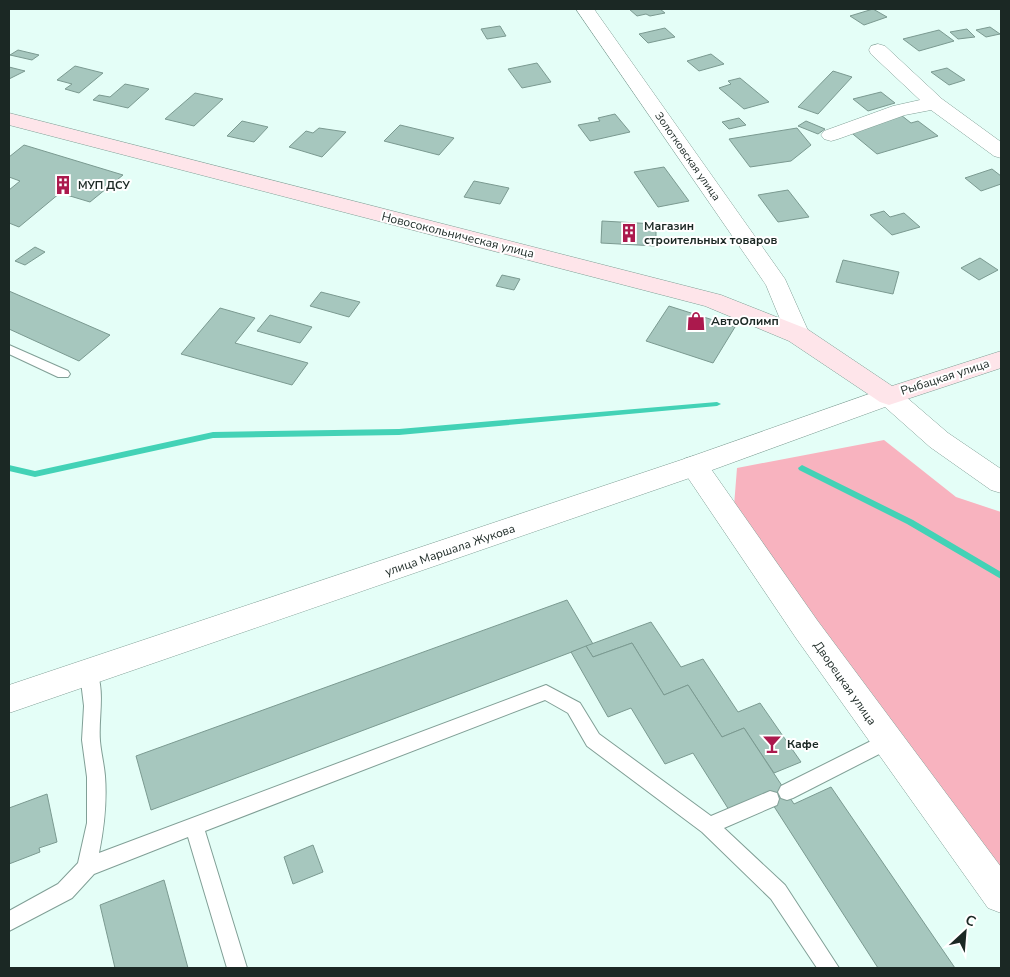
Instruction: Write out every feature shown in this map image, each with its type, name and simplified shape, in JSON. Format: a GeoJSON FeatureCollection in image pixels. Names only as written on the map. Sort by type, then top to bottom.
{"type":"FeatureCollection","features":[{"type":"Feature","properties":{"kind":"main road","name":"Новосокольническая улица"},"geometry":{"type":"LineString","coordinates":[[9,119],[713,300],[798,335],[889,396]]}},
{"type":"Feature","properties":{"kind":"main road","name":"Рыбацкая улица"},"geometry":{"type":"LineString","coordinates":[[889,396],[1001,359]]}},
{"type":"Feature","properties":{"kind":"street","name":"Золотковская улица"},"geometry":{"type":"LineString","coordinates":[[585,9],[778,284],[798,335]]}},
{"type":"Feature","properties":{"kind":"street"},"geometry":{"type":"LineString","coordinates":[[878,50],[935,103],[1001,152]]}},
{"type":"Feature","properties":{"kind":"street"},"geometry":{"type":"LineString","coordinates":[[831,135],[900,110],[935,103]]}},
{"type":"Feature","properties":{"kind":"street"},"geometry":{"type":"LineString","coordinates":[[889,396],[939,440],[1001,483]]}},
{"type":"Feature","properties":{"kind":"street","name":"улица Маршала Жукова"},"geometry":{"type":"LineString","coordinates":[[9,699],[694,466],[889,396]]}},
{"type":"Feature","properties":{"kind":"street","name":"Дворецкая улица"},"geometry":{"type":"LineString","coordinates":[[694,466],[746,545],[887,742],[1001,896]]}},
{"type":"Feature","properties":{"kind":"lane"},"geometry":{"type":"LineString","coordinates":[[9,348],[64,374]]}},
{"type":"Feature","properties":{"kind":"lane"},"geometry":{"type":"LineString","coordinates":[[87,867],[96,823],[96,776],[91,740],[93,706],[89,673]]}},
{"type":"Feature","properties":{"kind":"lane"},"geometry":{"type":"LineString","coordinates":[[9,920],[65,891],[87,867],[546,692],[574,708],[593,740],[709,826],[778,892],[829,968]]}},
{"type":"Feature","properties":{"kind":"lane"},"geometry":{"type":"LineString","coordinates":[[787,792],[887,742]]}},
{"type":"Feature","properties":{"kind":"lane"},"geometry":{"type":"LineString","coordinates":[[709,826],[770,799]]}},
{"type":"Feature","properties":{"kind":"lane"},"geometry":{"type":"LineString","coordinates":[[194,826],[237,968]]}},
{"type":"Feature","properties":{"kind":"shaded area"},"geometry":{"type":"Polygon","coordinates":[[[884,440],[956,497],[1001,512],[1001,868],[994,871],[734,506],[737,468],[884,440]]]}},
{"type":"Feature","properties":{"kind":"building"},"geometry":{"type":"Polygon","coordinates":[[[629,9],[660,9],[665,13],[637,16],[629,9]]]}},
{"type":"Feature","properties":{"kind":"building"},"geometry":{"type":"Polygon","coordinates":[[[873,9],[887,17],[864,25],[850,16],[873,9]]]}},
{"type":"Feature","properties":{"kind":"building"},"geometry":{"type":"Polygon","coordinates":[[[500,26],[506,36],[487,39],[481,29],[500,26]]]}},
{"type":"Feature","properties":{"kind":"building"},"geometry":{"type":"Polygon","coordinates":[[[990,27],[1000,34],[986,37],[976,30],[990,27]]]}},
{"type":"Feature","properties":{"kind":"building"},"geometry":{"type":"Polygon","coordinates":[[[665,28],[675,37],[648,43],[639,34],[665,28]]]}},
{"type":"Feature","properties":{"kind":"building"},"geometry":{"type":"Polygon","coordinates":[[[967,29],[975,37],[958,39],[950,32],[967,29]]]}},
{"type":"Feature","properties":{"kind":"building"},"geometry":{"type":"Polygon","coordinates":[[[939,30],[954,41],[919,51],[903,39],[939,30]]]}},
{"type":"Feature","properties":{"kind":"building"},"geometry":{"type":"Polygon","coordinates":[[[18,50],[39,55],[32,60],[10,55],[18,50]]]}},
{"type":"Feature","properties":{"kind":"building"},"geometry":{"type":"Polygon","coordinates":[[[711,54],[724,64],[699,71],[687,61],[711,54]]]}},
{"type":"Feature","properties":{"kind":"building"},"geometry":{"type":"Polygon","coordinates":[[[537,63],[551,82],[522,88],[508,69],[537,63]]]}},
{"type":"Feature","properties":{"kind":"building"},"geometry":{"type":"Polygon","coordinates":[[[75,66],[103,73],[79,93],[65,89],[72,84],[57,80],[75,66]]]}},
{"type":"Feature","properties":{"kind":"building"},"geometry":{"type":"Polygon","coordinates":[[[9,67],[25,71],[9,79],[9,67]]]}},
{"type":"Feature","properties":{"kind":"building"},"geometry":{"type":"Polygon","coordinates":[[[947,68],[965,80],[949,85],[931,72],[947,68]]]}},
{"type":"Feature","properties":{"kind":"building"},"geometry":{"type":"Polygon","coordinates":[[[833,71],[852,77],[818,114],[798,107],[833,71]]]}},
{"type":"Feature","properties":{"kind":"building"},"geometry":{"type":"Polygon","coordinates":[[[740,78],[769,102],[744,109],[719,88],[731,84],[728,81],[740,78]]]}},
{"type":"Feature","properties":{"kind":"building"},"geometry":{"type":"Polygon","coordinates":[[[125,84],[149,89],[128,108],[93,100],[99,95],[110,97],[125,84]]]}},
{"type":"Feature","properties":{"kind":"building"},"geometry":{"type":"Polygon","coordinates":[[[881,92],[895,103],[868,111],[853,99],[881,92]]]}},
{"type":"Feature","properties":{"kind":"building"},"geometry":{"type":"Polygon","coordinates":[[[195,93],[223,99],[194,126],[165,119],[195,93]]]}},
{"type":"Feature","properties":{"kind":"building"},"geometry":{"type":"Polygon","coordinates":[[[615,114],[630,132],[590,141],[578,125],[600,121],[598,118],[615,114]]]}},
{"type":"Feature","properties":{"kind":"building"},"geometry":{"type":"Polygon","coordinates":[[[901,115],[911,123],[918,121],[938,136],[877,154],[848,130],[901,115]]]}},
{"type":"Feature","properties":{"kind":"building"},"geometry":{"type":"Polygon","coordinates":[[[739,118],[746,125],[729,129],[722,122],[739,118]]]}},
{"type":"Feature","properties":{"kind":"building"},"geometry":{"type":"Polygon","coordinates":[[[242,121],[268,127],[254,142],[227,136],[242,121]]]}},
{"type":"Feature","properties":{"kind":"building"},"geometry":{"type":"Polygon","coordinates":[[[806,121],[825,129],[818,134],[798,126],[806,121]]]}},
{"type":"Feature","properties":{"kind":"building"},"geometry":{"type":"Polygon","coordinates":[[[400,125],[454,138],[439,155],[384,141],[400,125]]]}},
{"type":"Feature","properties":{"kind":"building"},"geometry":{"type":"Polygon","coordinates":[[[319,128],[346,132],[322,157],[289,147],[306,131],[313,133],[319,128]]]}},
{"type":"Feature","properties":{"kind":"building"},"geometry":{"type":"Polygon","coordinates":[[[797,128],[811,145],[791,161],[750,167],[729,139],[797,128]]]}},
{"type":"Feature","properties":{"kind":"building","name":"МУП ДСУ"},"geometry":{"type":"Polygon","coordinates":[[[24,145],[123,175],[90,202],[60,193],[19,227],[9,223],[9,190],[20,181],[9,177],[9,157],[24,145]]]}},
{"type":"Feature","properties":{"kind":"building"},"geometry":{"type":"Polygon","coordinates":[[[664,167],[689,201],[658,207],[634,172],[664,167]]]}},
{"type":"Feature","properties":{"kind":"building"},"geometry":{"type":"Polygon","coordinates":[[[992,169],[1001,176],[1001,184],[981,191],[965,178],[992,169]]]}},
{"type":"Feature","properties":{"kind":"building"},"geometry":{"type":"Polygon","coordinates":[[[474,181],[509,188],[500,204],[464,197],[474,181]]]}},
{"type":"Feature","properties":{"kind":"building"},"geometry":{"type":"Polygon","coordinates":[[[788,190],[809,217],[778,222],[758,195],[788,190]]]}},
{"type":"Feature","properties":{"kind":"building"},"geometry":{"type":"Polygon","coordinates":[[[884,211],[890,217],[904,213],[920,227],[892,235],[870,215],[884,211]]]}},
{"type":"Feature","properties":{"kind":"building","name":"Магазин строительных товаров"},"geometry":{"type":"Polygon","coordinates":[[[602,221],[656,224],[656,246],[601,243],[602,221]]]}},
{"type":"Feature","properties":{"kind":"building"},"geometry":{"type":"Polygon","coordinates":[[[35,247],[45,252],[25,265],[15,261],[35,247]]]}},
{"type":"Feature","properties":{"kind":"building"},"geometry":{"type":"Polygon","coordinates":[[[980,258],[998,270],[979,280],[961,268],[980,258]]]}},
{"type":"Feature","properties":{"kind":"building"},"geometry":{"type":"Polygon","coordinates":[[[843,260],[899,272],[893,294],[836,282],[843,260]]]}},
{"type":"Feature","properties":{"kind":"building"},"geometry":{"type":"Polygon","coordinates":[[[502,275],[520,279],[514,290],[496,286],[502,275]]]}},
{"type":"Feature","properties":{"kind":"building"},"geometry":{"type":"Polygon","coordinates":[[[9,291],[110,335],[79,361],[9,329],[9,291]]]}},
{"type":"Feature","properties":{"kind":"building"},"geometry":{"type":"Polygon","coordinates":[[[321,292],[360,302],[349,317],[310,306],[321,292]]]}},
{"type":"Feature","properties":{"kind":"building"},"geometry":{"type":"Polygon","coordinates":[[[669,306],[735,327],[713,363],[646,341],[669,306]]]}},
{"type":"Feature","properties":{"kind":"building"},"geometry":{"type":"Polygon","coordinates":[[[220,308],[255,318],[235,343],[308,363],[292,385],[181,354],[220,308]]]}},
{"type":"Feature","properties":{"kind":"building"},"geometry":{"type":"Polygon","coordinates":[[[270,315],[312,327],[300,343],[257,331],[270,315]]]}},
{"type":"Feature","properties":{"kind":"building"},"geometry":{"type":"Polygon","coordinates":[[[567,600],[593,644],[151,810],[136,756],[567,600]]]}},
{"type":"Feature","properties":{"kind":"building"},"geometry":{"type":"Polygon","coordinates":[[[651,622],[681,667],[703,659],[738,712],[760,703],[801,762],[774,773],[744,728],[722,737],[688,685],[664,695],[632,643],[593,657],[586,646],[651,622]]]}},
{"type":"Feature","properties":{"kind":"building"},"geometry":{"type":"Polygon","coordinates":[[[632,643],[664,695],[688,685],[722,737],[744,728],[794,804],[831,787],[955,968],[878,968],[766,794],[729,810],[693,753],[665,764],[631,708],[608,717],[571,652],[586,646],[593,657],[632,643]]]}},
{"type":"Feature","properties":{"kind":"building"},"geometry":{"type":"Polygon","coordinates":[[[47,794],[57,842],[39,848],[40,852],[9,864],[9,808],[47,794]]]}},
{"type":"Feature","properties":{"kind":"building"},"geometry":{"type":"Polygon","coordinates":[[[313,845],[323,872],[293,884],[284,857],[313,845]]]}},
{"type":"Feature","properties":{"kind":"building"},"geometry":{"type":"Polygon","coordinates":[[[164,880],[188,968],[115,968],[100,905],[164,880]]]}},
{"type":"Feature","properties":{"kind":"waterway"},"geometry":{"type":"LineString","coordinates":[[9,468],[35,474],[213,435],[399,432],[717,404]]}},
{"type":"Feature","properties":{"kind":"waterway"},"geometry":{"type":"LineString","coordinates":[[802,468],[910,522],[1001,576]]}},
{"type":"Feature","properties":{"kind":"place","name":"МУП ДСУ"},"geometry":{"type":"Point","coordinates":[63,185]}},
{"type":"Feature","properties":{"kind":"place","name":"Магазин строительных товаров"},"geometry":{"type":"Point","coordinates":[629,233]}},
{"type":"Feature","properties":{"kind":"place","name":"АвтоОлимп"},"geometry":{"type":"Point","coordinates":[696,321]}},
{"type":"Feature","properties":{"kind":"place","name":"Кафе"},"geometry":{"type":"Point","coordinates":[772,744]}}]}
